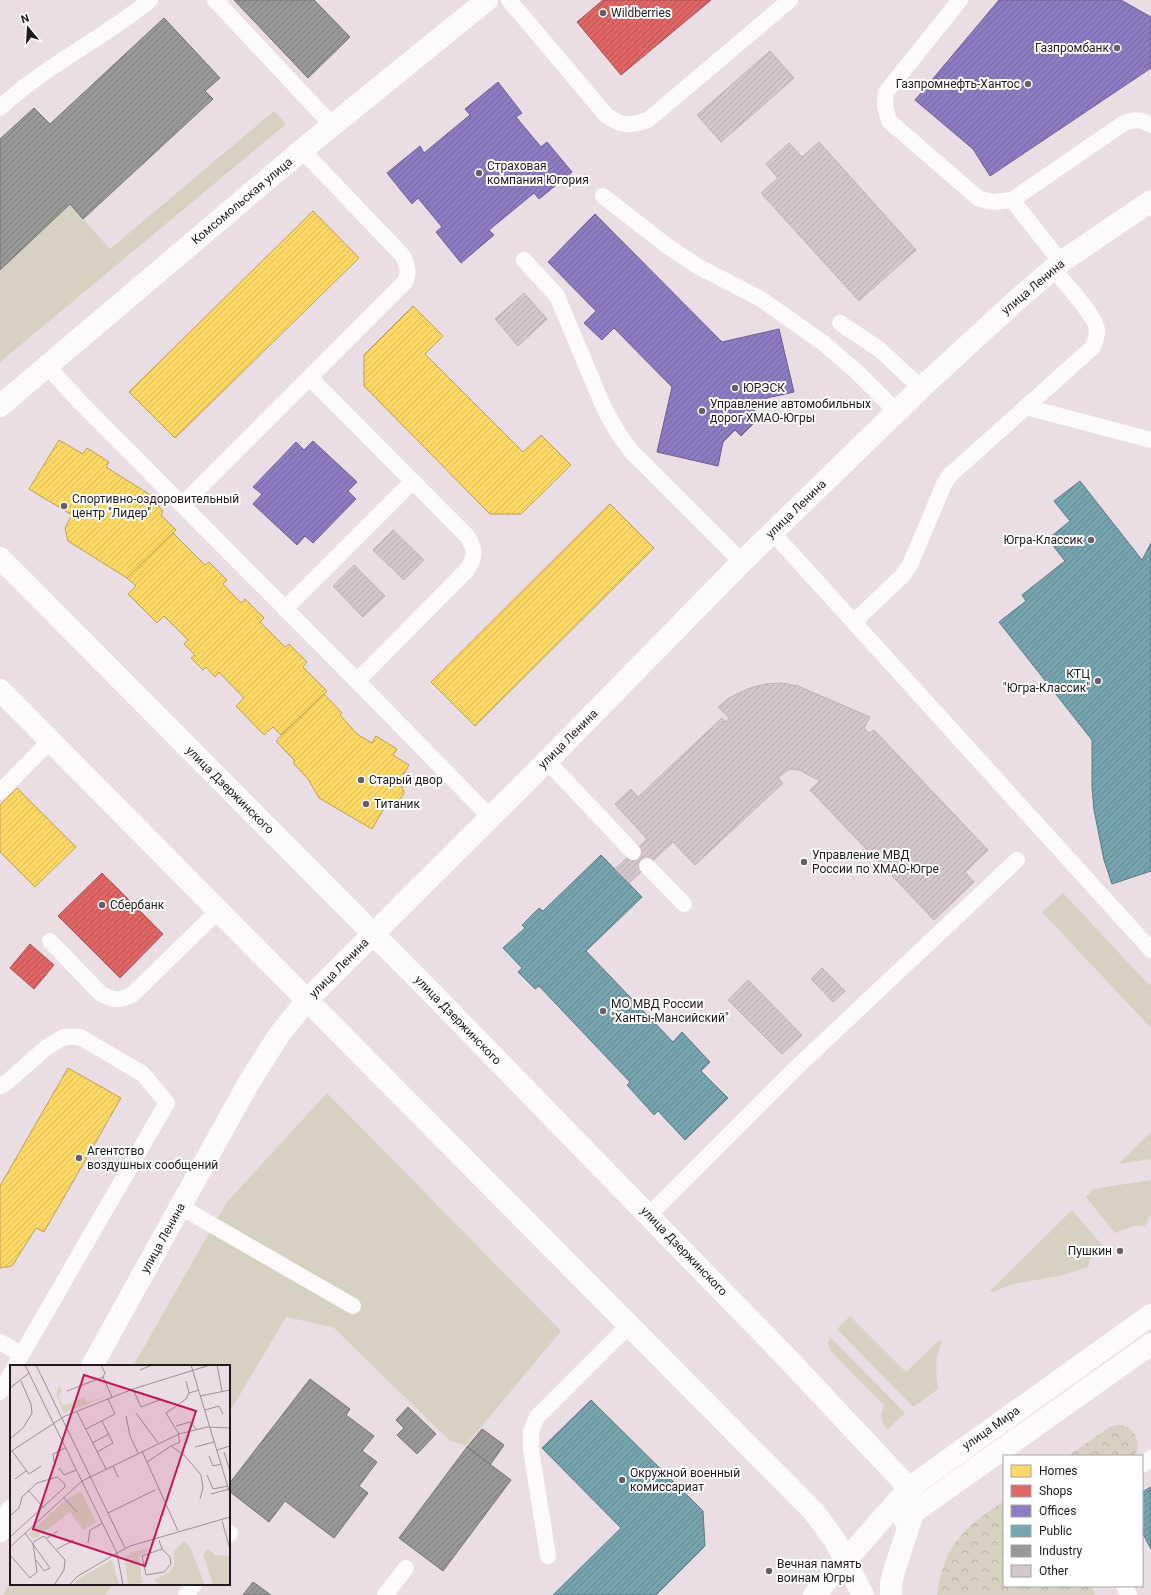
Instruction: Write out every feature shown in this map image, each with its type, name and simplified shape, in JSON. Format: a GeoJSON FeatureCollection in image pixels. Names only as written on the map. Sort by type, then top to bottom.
{"type":"FeatureCollection","features":[{"type":"Feature","properties":{"kind":"main road","name":"Комсомольская улица"},"geometry":{"type":"LineString","coordinates":[[0,406],[302,150],[487,0]]}},
{"type":"Feature","properties":{"kind":"main road","name":"улица Ленина"},"geometry":{"type":"LineString","coordinates":[[93,1365],[248,1084],[292,1018],[307,1000],[491,818],[772,532],[921,388],[1012,304],[1057,266],[1151,201]]}},
{"type":"Feature","properties":{"kind":"main road","name":"улица Дзержинского"},"geometry":{"type":"LineString","coordinates":[[0,558],[649,1215],[788,1359],[909,1488]]}},
{"type":"Feature","properties":{"kind":"main road"},"geometry":{"type":"LineString","coordinates":[[0,690],[814,1512],[824,1524],[846,1560],[863,1595]]}},
{"type":"Feature","properties":{"kind":"main road","name":"улица Мира"},"geometry":{"type":"LineString","coordinates":[[814,1595],[909,1488],[1151,1315]]}},
{"type":"Feature","properties":{"kind":"main road","name":"улица Мира"},"geometry":{"type":"LineString","coordinates":[[846,1560],[1151,1344]]}},
{"type":"Feature","properties":{"kind":"main road"},"geometry":{"type":"LineString","coordinates":[[891,1595],[891,1583],[894,1568],[913,1513],[913,1503],[909,1488]]}},
{"type":"Feature","properties":{"kind":"main road"},"geometry":{"type":"LineString","coordinates":[[0,1531],[10,1513]]}},
{"type":"Feature","properties":{"kind":"lane"},"geometry":{"type":"LineString","coordinates":[[0,108],[26,86],[128,19],[150,0]]}},
{"type":"Feature","properties":{"kind":"lane"},"geometry":{"type":"LineString","coordinates":[[215,0],[332,125]]}},
{"type":"Feature","properties":{"kind":"lane"},"geometry":{"type":"LineString","coordinates":[[510,0],[606,115],[616,122],[632,125],[648,120],[790,0]]}},
{"type":"Feature","properties":{"kind":"lane"},"geometry":{"type":"LineString","coordinates":[[960,0],[886,92],[884,106],[889,121],[978,198],[992,202],[1012,200],[1124,123],[1134,120],[1144,121],[1151,125]]}},
{"type":"Feature","properties":{"kind":"lane"},"geometry":{"type":"LineString","coordinates":[[183,504],[405,282],[409,274],[403,256],[302,150]]}},
{"type":"Feature","properties":{"kind":"lane"},"geometry":{"type":"LineString","coordinates":[[603,196],[684,258],[761,298],[822,342],[856,371],[897,412]]}},
{"type":"Feature","properties":{"kind":"lane"},"geometry":{"type":"LineString","coordinates":[[854,622],[902,576],[910,566],[944,484],[950,475],[1092,347],[1097,336],[1097,327],[1091,316],[1012,200]]}},
{"type":"Feature","properties":{"kind":"lane"},"geometry":{"type":"LineString","coordinates":[[524,260],[558,296],[604,408],[618,433],[631,451],[742,562]]}},
{"type":"Feature","properties":{"kind":"lane"},"geometry":{"type":"LineString","coordinates":[[840,322],[879,348],[921,388]]}},
{"type":"Feature","properties":{"kind":"lane"},"geometry":{"type":"LineString","coordinates":[[47,366],[80,402],[183,504],[491,818]]}},
{"type":"Feature","properties":{"kind":"lane"},"geometry":{"type":"LineString","coordinates":[[310,378],[468,536],[474,548],[474,560],[467,570],[357,681]]}},
{"type":"Feature","properties":{"kind":"lane"},"geometry":{"type":"LineString","coordinates":[[1026,407],[1151,440]]}},
{"type":"Feature","properties":{"kind":"lane"},"geometry":{"type":"LineString","coordinates":[[285,609],[412,481]]}},
{"type":"Feature","properties":{"kind":"lane"},"geometry":{"type":"LineString","coordinates":[[772,532],[1151,950]]}},
{"type":"Feature","properties":{"kind":"lane"},"geometry":{"type":"LineString","coordinates":[[0,792],[50,741]]}},
{"type":"Feature","properties":{"kind":"lane"},"geometry":{"type":"LineString","coordinates":[[547,761],[633,852]]}},
{"type":"Feature","properties":{"kind":"lane"},"geometry":{"type":"LineString","coordinates":[[649,1215],[797,1067],[1017,860]]}},
{"type":"Feature","properties":{"kind":"lane"},"geometry":{"type":"LineString","coordinates":[[647,866],[684,904]]}},
{"type":"Feature","properties":{"kind":"lane"},"geometry":{"type":"LineString","coordinates":[[50,941],[102,994],[110,998],[121,1000],[133,994],[218,911]]}},
{"type":"Feature","properties":{"kind":"lane"},"geometry":{"type":"LineString","coordinates":[[0,1086],[6,1083],[47,1047],[64,1037],[80,1038],[143,1074],[166,1103],[18,1360],[0,1342]]}},
{"type":"Feature","properties":{"kind":"lane"},"geometry":{"type":"LineString","coordinates":[[181,1207],[352,1306]]}},
{"type":"Feature","properties":{"kind":"lane"},"geometry":{"type":"LineString","coordinates":[[548,1556],[531,1450],[532,1431],[537,1417],[629,1325]]}},
{"type":"Feature","properties":{"kind":"lane"},"geometry":{"type":"LineString","coordinates":[[4,1393],[10,1376]]}},
{"type":"Feature","properties":{"kind":"lane"},"geometry":{"type":"LineString","coordinates":[[1143,1464],[1151,1458]]}},
{"type":"Feature","properties":{"kind":"lane"},"geometry":{"type":"LineString","coordinates":[[385,1595],[406,1568]]}},
{"type":"Feature","properties":{"kind":"lane"},"geometry":{"type":"LineString","coordinates":[[186,1595],[193,1585]]}},
{"type":"Feature","properties":{"kind":"green space"},"geometry":{"type":"Polygon","coordinates":[[[274,111],[286,124],[0,362],[0,270],[70,204],[110,249],[274,111]]]}},
{"type":"Feature","properties":{"kind":"green space"},"geometry":{"type":"Polygon","coordinates":[[[1063,893],[1151,987],[1151,1028],[1042,912],[1063,893]]]}},
{"type":"Feature","properties":{"kind":"green space"},"geometry":{"type":"Polygon","coordinates":[[[327,1093],[561,1331],[466,1445],[450,1441],[333,1327],[286,1317],[230,1411],[230,1365],[134,1365],[227,1202],[327,1093]]]}},
{"type":"Feature","properties":{"kind":"green space"},"geometry":{"type":"Polygon","coordinates":[[[1151,1132],[1151,1159],[1118,1164],[1151,1132]]]}},
{"type":"Feature","properties":{"kind":"green space"},"geometry":{"type":"Polygon","coordinates":[[[1151,1180],[1151,1212],[1145,1226],[1133,1226],[1115,1233],[1086,1197],[1093,1189],[1151,1180]]]}},
{"type":"Feature","properties":{"kind":"green space"},"geometry":{"type":"Polygon","coordinates":[[[1072,1210],[1101,1244],[1091,1257],[1088,1267],[1063,1275],[1013,1284],[992,1292],[990,1291],[1072,1210]]]}},
{"type":"Feature","properties":{"kind":"green space"},"geometry":{"type":"Polygon","coordinates":[[[850,1316],[906,1372],[940,1340],[942,1342],[939,1348],[936,1365],[938,1389],[913,1407],[837,1329],[850,1316]]]}},
{"type":"Feature","properties":{"kind":"green space"},"geometry":{"type":"Polygon","coordinates":[[[830,1337],[905,1413],[887,1430],[883,1424],[882,1418],[884,1405],[830,1350],[828,1344],[830,1337]]]}},
{"type":"Feature","properties":{"kind":"green space"},"geometry":{"type":"Polygon","coordinates":[[[1117,1425],[1127,1427],[1131,1430],[1136,1437],[1138,1447],[1137,1452],[1134,1455],[1069,1455],[1108,1428],[1117,1425]]]}},
{"type":"Feature","properties":{"kind":"green space"},"geometry":{"type":"Polygon","coordinates":[[[1003,1502],[1003,1587],[1091,1587],[1095,1595],[937,1595],[940,1577],[951,1550],[967,1529],[1003,1502]]]}},
{"type":"Feature","properties":{"kind":"green space"},"geometry":{"type":"Polygon","coordinates":[[[10,1582],[10,1585],[113,1585],[105,1595],[3,1595],[10,1582]]]}},
{"type":"Feature","properties":{"kind":"building: Homes"},"geometry":{"type":"Polygon","coordinates":[[[313,211],[359,258],[175,438],[129,392],[313,211]]]}},
{"type":"Feature","properties":{"kind":"building: Homes"},"geometry":{"type":"Polygon","coordinates":[[[413,306],[443,336],[425,354],[523,452],[541,435],[571,465],[521,514],[490,514],[364,386],[364,355],[413,306]]]}},
{"type":"Feature","properties":{"kind":"building: Homes"},"geometry":{"type":"Polygon","coordinates":[[[59,440],[83,454],[87,448],[109,462],[106,467],[152,496],[163,512],[161,515],[176,530],[127,578],[68,541],[65,528],[72,515],[29,489],[59,440]]]}},
{"type":"Feature","properties":{"kind":"building: Homes"},"geometry":{"type":"Polygon","coordinates":[[[610,504],[654,548],[475,726],[431,682],[610,504]]]}},
{"type":"Feature","properties":{"kind":"building: Homes"},"geometry":{"type":"Polygon","coordinates":[[[173,533],[205,565],[209,562],[227,580],[223,584],[241,603],[245,599],[264,618],[260,622],[285,647],[289,644],[307,662],[303,667],[327,691],[281,735],[273,727],[264,735],[236,706],[244,698],[219,672],[215,677],[206,667],[203,670],[191,658],[195,655],[184,644],[188,640],[164,616],[157,623],[128,594],[136,586],[127,578],[173,533]]]}},
{"type":"Feature","properties":{"kind":"building: Homes"},"geometry":{"type":"Polygon","coordinates":[[[324,694],[342,713],[340,715],[357,734],[372,743],[376,736],[397,749],[393,755],[409,765],[400,780],[404,793],[396,806],[383,810],[372,829],[319,798],[308,779],[294,764],[294,760],[276,741],[324,694]]]}},
{"type":"Feature","properties":{"kind":"building: Homes"},"geometry":{"type":"Polygon","coordinates":[[[17,788],[76,847],[35,887],[0,852],[0,805],[17,788]]]}},
{"type":"Feature","properties":{"kind":"building: Homes"},"geometry":{"type":"Polygon","coordinates":[[[68,1068],[121,1098],[44,1232],[36,1228],[12,1266],[0,1268],[0,1186],[68,1068]]]}},
{"type":"Feature","properties":{"kind":"building: Shops"},"geometry":{"type":"Polygon","coordinates":[[[603,0],[711,0],[621,75],[577,22],[603,0]]]}},
{"type":"Feature","properties":{"kind":"building: Shops"},"geometry":{"type":"Polygon","coordinates":[[[102,873],[163,934],[120,978],[58,916],[102,873]]]}},
{"type":"Feature","properties":{"kind":"building: Shops"},"geometry":{"type":"Polygon","coordinates":[[[30,944],[54,965],[34,989],[10,968],[30,944]]]}},
{"type":"Feature","properties":{"kind":"building: Offices","name":"Газпромнефть-Хантос"},"geometry":{"type":"Polygon","coordinates":[[[999,0],[1121,0],[1151,17],[1151,68],[990,176],[973,149],[915,100],[999,0]]]}},
{"type":"Feature","properties":{"kind":"building: Offices","name":"Страховая компания Югория"},"geometry":{"type":"Polygon","coordinates":[[[498,82],[522,113],[516,117],[541,147],[547,142],[572,172],[539,199],[534,193],[489,230],[494,235],[461,263],[436,232],[442,227],[418,198],[412,204],[387,173],[420,146],[424,153],[470,115],[465,109],[498,82]]]}},
{"type":"Feature","properties":{"kind":"building: Offices"},"geometry":{"type":"Polygon","coordinates":[[[595,214],[722,342],[779,329],[794,392],[767,398],[753,412],[759,418],[741,436],[735,430],[723,442],[718,466],[657,452],[672,387],[614,328],[602,340],[584,323],[596,311],[548,262],[595,214]]]}},
{"type":"Feature","properties":{"kind":"building: Offices"},"geometry":{"type":"Polygon","coordinates":[[[313,441],[357,482],[348,491],[356,499],[313,543],[305,536],[297,545],[253,504],[262,494],[253,487],[296,442],[304,450],[313,441]]]}},
{"type":"Feature","properties":{"kind":"building: Public","name":"КТЦ \"Югра-Классик\""},"geometry":{"type":"Polygon","coordinates":[[[1080,481],[1142,560],[1151,543],[1151,871],[1112,884],[1104,860],[1094,810],[1092,787],[1092,740],[999,622],[1026,601],[1022,595],[1065,561],[1048,539],[1070,521],[1054,501],[1080,481]]]}},
{"type":"Feature","properties":{"kind":"building: Public","name":"МО МВД России \"Ханты-Мансийский\""},"geometry":{"type":"Polygon","coordinates":[[[601,855],[642,897],[586,951],[673,1042],[682,1032],[710,1062],[701,1071],[728,1098],[685,1140],[658,1111],[654,1115],[627,1085],[630,1082],[539,986],[535,989],[518,972],[522,968],[503,948],[525,928],[522,925],[539,908],[543,911],[601,855]]]}},
{"type":"Feature","properties":{"kind":"building: Public","name":"Окружной военный комиссариат"},"geometry":{"type":"Polygon","coordinates":[[[591,1400],[703,1511],[705,1546],[656,1595],[553,1595],[621,1528],[542,1448],[591,1400]]]}},
{"type":"Feature","properties":{"kind":"building: Public"},"geometry":{"type":"Polygon","coordinates":[[[1151,1487],[1151,1549],[1143,1534],[1143,1491],[1151,1487]]]}},
{"type":"Feature","properties":{"kind":"building: Industry"},"geometry":{"type":"Polygon","coordinates":[[[234,0],[314,0],[350,37],[308,78],[234,0]]]}},
{"type":"Feature","properties":{"kind":"building: Industry"},"geometry":{"type":"Polygon","coordinates":[[[164,18],[220,78],[205,91],[213,99],[83,219],[70,204],[0,270],[0,139],[34,108],[50,124],[164,18]]]}},
{"type":"Feature","properties":{"kind":"building: Industry"},"geometry":{"type":"Polygon","coordinates":[[[310,1379],[350,1409],[346,1415],[374,1436],[362,1451],[377,1462],[359,1486],[368,1493],[334,1538],[285,1501],[269,1522],[230,1492],[230,1483],[310,1379]]]}},
{"type":"Feature","properties":{"kind":"building: Industry"},"geometry":{"type":"Polygon","coordinates":[[[408,1407],[436,1434],[417,1454],[397,1435],[404,1428],[396,1420],[408,1407]]]}},
{"type":"Feature","properties":{"kind":"building: Industry"},"geometry":{"type":"Polygon","coordinates":[[[482,1429],[504,1445],[490,1465],[467,1447],[482,1429]]]}},
{"type":"Feature","properties":{"kind":"building: Industry"},"geometry":{"type":"Polygon","coordinates":[[[467,1447],[511,1480],[443,1571],[399,1538],[467,1447]]]}},
{"type":"Feature","properties":{"kind":"building: Industry"},"geometry":{"type":"Polygon","coordinates":[[[253,1582],[271,1595],[243,1595],[253,1582]]]}},
{"type":"Feature","properties":{"kind":"building: Other"},"geometry":{"type":"Polygon","coordinates":[[[770,51],[794,78],[721,142],[697,115],[770,51]]]}},
{"type":"Feature","properties":{"kind":"building: Other"},"geometry":{"type":"Polygon","coordinates":[[[819,142],[916,250],[859,301],[761,193],[778,178],[766,164],[789,143],[802,157],[819,142]]]}},
{"type":"Feature","properties":{"kind":"building: Other"},"geometry":{"type":"Polygon","coordinates":[[[524,293],[547,319],[518,346],[495,319],[524,293]]]}},
{"type":"Feature","properties":{"kind":"building: Other"},"geometry":{"type":"Polygon","coordinates":[[[393,530],[424,560],[404,580],[373,550],[393,530]]]}},
{"type":"Feature","properties":{"kind":"building: Other"},"geometry":{"type":"Polygon","coordinates":[[[354,565],[385,596],[363,617],[333,586],[354,565]]]}},
{"type":"Feature","properties":{"kind":"building: Other"},"geometry":{"type":"Polygon","coordinates":[[[782,683],[798,686],[870,717],[864,728],[869,733],[874,730],[988,850],[965,872],[974,882],[934,920],[810,790],[820,781],[799,770],[790,769],[778,778],[783,783],[695,865],[673,842],[629,883],[615,869],[647,839],[615,804],[631,789],[638,797],[722,718],[726,722],[729,718],[718,707],[729,698],[747,689],[765,684],[782,683]]]}},
{"type":"Feature","properties":{"kind":"building: Other"},"geometry":{"type":"Polygon","coordinates":[[[822,968],[845,991],[833,1002],[811,979],[822,968]]]}},
{"type":"Feature","properties":{"kind":"building: Other"},"geometry":{"type":"Polygon","coordinates":[[[748,980],[802,1035],[782,1054],[728,1000],[748,980]]]}},
{"type":"Feature","properties":{"kind":"place","name":"Wildberries"},"geometry":{"type":"Point","coordinates":[603,13]}},
{"type":"Feature","properties":{"kind":"place","name":"Газпромбанк"},"geometry":{"type":"Point","coordinates":[1117,48]}},
{"type":"Feature","properties":{"kind":"place","name":"Газпромнефть-Хантос"},"geometry":{"type":"Point","coordinates":[1028,84]}},
{"type":"Feature","properties":{"kind":"place","name":"Страховая компания Югория"},"geometry":{"type":"Point","coordinates":[479,173]}},
{"type":"Feature","properties":{"kind":"place","name":"ЮРЭСК"},"geometry":{"type":"Point","coordinates":[735,388]}},
{"type":"Feature","properties":{"kind":"place","name":"Управление автомобильных дорог ХМАО-Югры"},"geometry":{"type":"Point","coordinates":[702,411]}},
{"type":"Feature","properties":{"kind":"place","name":"Спортивно-оздоровительный центр \"Лидер\""},"geometry":{"type":"Point","coordinates":[64,506]}},
{"type":"Feature","properties":{"kind":"place","name":"Югра-Классик"},"geometry":{"type":"Point","coordinates":[1091,540]}},
{"type":"Feature","properties":{"kind":"place","name":"КТЦ \"Югра-Классик\""},"geometry":{"type":"Point","coordinates":[1098,681]}},
{"type":"Feature","properties":{"kind":"place","name":"Старый двор"},"geometry":{"type":"Point","coordinates":[361,780]}},
{"type":"Feature","properties":{"kind":"place","name":"Титаник"},"geometry":{"type":"Point","coordinates":[366,804]}},
{"type":"Feature","properties":{"kind":"place","name":"Управление МВД России по ХМАО-Югре"},"geometry":{"type":"Point","coordinates":[804,862]}},
{"type":"Feature","properties":{"kind":"place","name":"Сбербанк"},"geometry":{"type":"Point","coordinates":[102,905]}},
{"type":"Feature","properties":{"kind":"place","name":"МО МВД России \"Ханты-Мансийский\""},"geometry":{"type":"Point","coordinates":[603,1011]}},
{"type":"Feature","properties":{"kind":"place","name":"Агентство воздушных сообщений"},"geometry":{"type":"Point","coordinates":[79,1158]}},
{"type":"Feature","properties":{"kind":"place","name":"Пушкин"},"geometry":{"type":"Point","coordinates":[1120,1251]}},
{"type":"Feature","properties":{"kind":"place","name":"Окружной военный комиссариат"},"geometry":{"type":"Point","coordinates":[622,1480]}},
{"type":"Feature","properties":{"kind":"place","name":"Вечная память воинам Югры"},"geometry":{"type":"Point","coordinates":[769,1571]}}]}
